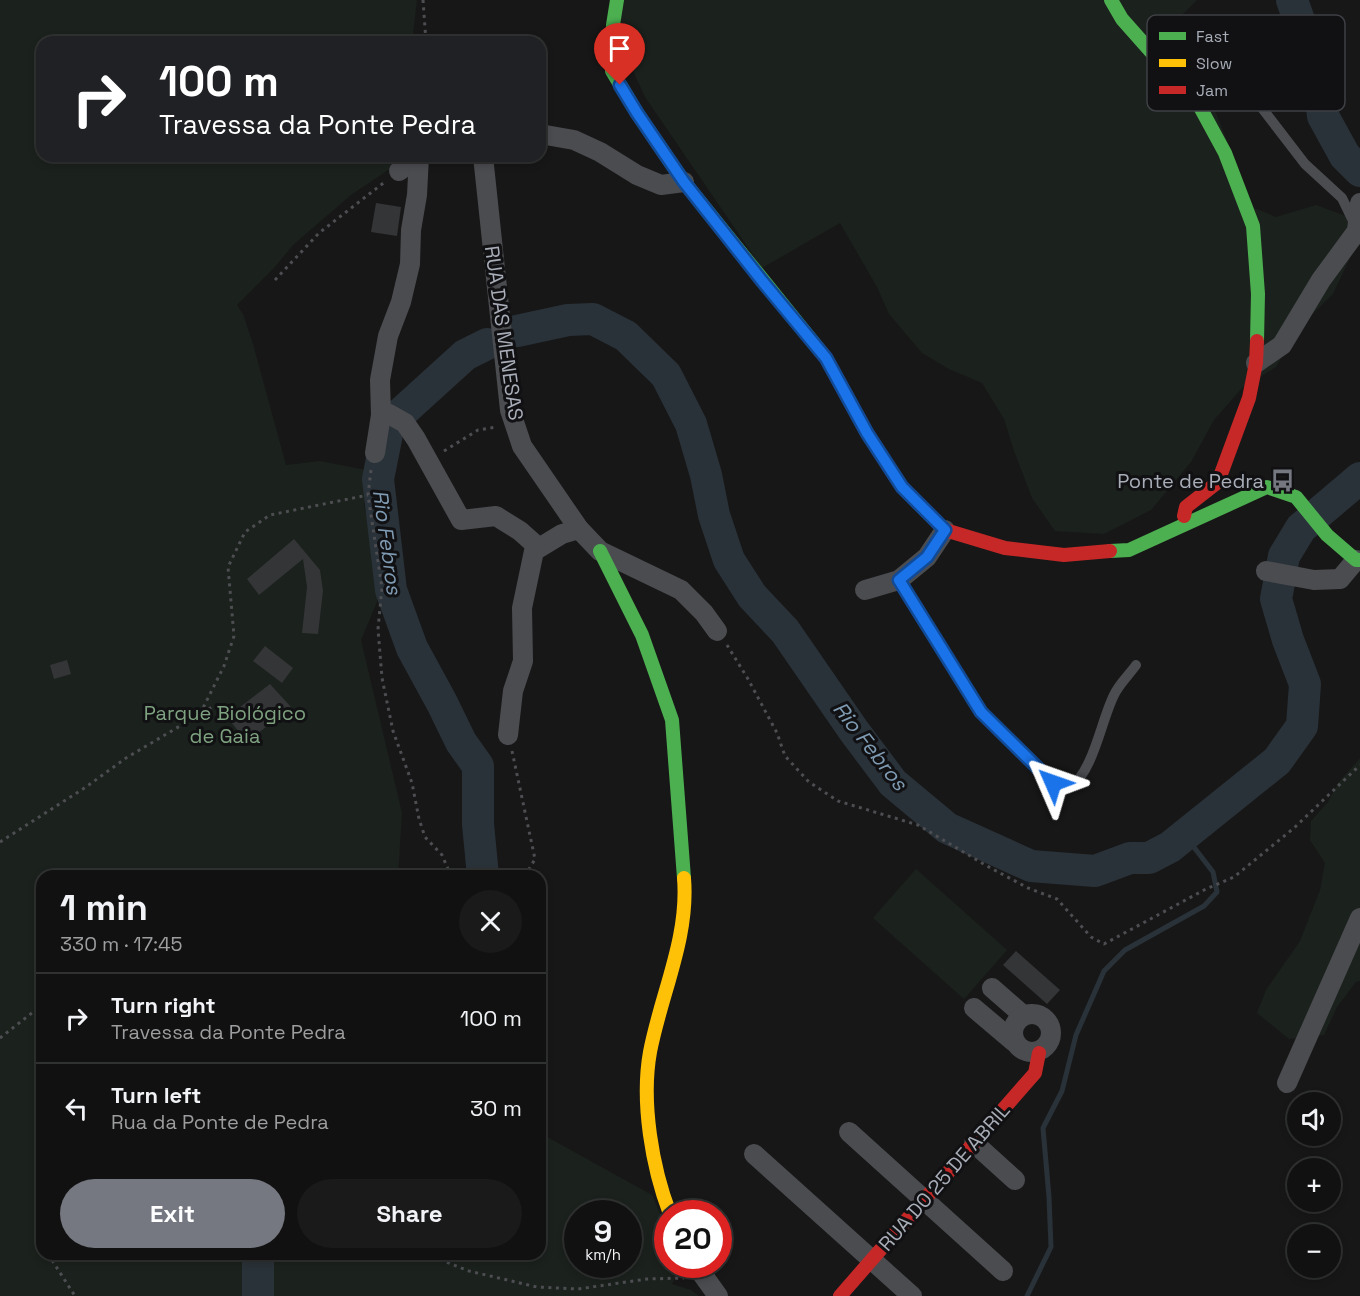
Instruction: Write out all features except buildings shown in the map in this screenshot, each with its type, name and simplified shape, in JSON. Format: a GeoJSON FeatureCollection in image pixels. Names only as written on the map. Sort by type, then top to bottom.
{"type":"FeatureCollection","features":[{"type":"Feature","properties":{"kind":"street"},"geometry":{"type":"LineString","coordinates":[[617,0],[613,25],[612,71],[637,113],[684,182],[826,358],[867,433],[902,487],[945,530],[1005,548],[1064,555],[1129,550],[1267,487],[1296,496],[1327,536],[1358,560],[1340,579],[1314,580],[1276,573]]}},
{"type":"Feature","properties":{"kind":"street"},"geometry":{"type":"LineString","coordinates":[[1111,0],[1122,19],[1147,47]]}},
{"type":"Feature","properties":{"kind":"street"},"geometry":{"type":"LineString","coordinates":[[1182,524],[1186,507],[1218,482],[1248,398],[1256,363],[1258,294],[1253,226],[1225,153],[1202,111]]}},
{"type":"Feature","properties":{"kind":"street"},"geometry":{"type":"LineString","coordinates":[[546,135],[574,140],[600,152],[637,175],[661,184],[684,182]]}},
{"type":"Feature","properties":{"kind":"street"},"geometry":{"type":"LineString","coordinates":[[399,171],[411,162]]}},
{"type":"Feature","properties":{"kind":"street"},"geometry":{"type":"LineString","coordinates":[[419,162],[417,195],[411,230],[410,264],[401,302],[388,336],[380,381],[392,417],[429,461],[461,520],[496,516],[520,531],[538,548]]}},
{"type":"Feature","properties":{"kind":"street","name":"RUA DAS MENESAS"},"geometry":{"type":"LineString","coordinates":[[484,162],[510,410],[522,446],[579,529],[600,551]]}},
{"type":"Feature","properties":{"kind":"street"},"geometry":{"type":"LineString","coordinates":[[1256,363],[1282,345],[1321,280],[1358,231],[1360,203]]}},
{"type":"Feature","properties":{"kind":"street"},"geometry":{"type":"LineString","coordinates":[[375,453],[392,417]]}},
{"type":"Feature","properties":{"kind":"street"},"geometry":{"type":"LineString","coordinates":[[508,735],[513,691],[523,661],[522,608],[534,551],[562,534],[579,529]]}},
{"type":"Feature","properties":{"kind":"street"},"geometry":{"type":"LineString","coordinates":[[865,590],[899,580],[927,557],[945,530]]}},
{"type":"Feature","properties":{"kind":"street"},"geometry":{"type":"LineString","coordinates":[[600,551],[681,590],[704,613],[717,631]]}},
{"type":"Feature","properties":{"kind":"street"},"geometry":{"type":"LineString","coordinates":[[600,551],[642,635],[672,720],[685,891],[682,924],[650,1054],[647,1115],[660,1186],[665,1200]]}},
{"type":"Feature","properties":{"kind":"street"},"geometry":{"type":"LineString","coordinates":[[1287,1083],[1360,918]]}},
{"type":"Feature","properties":{"kind":"street","name":"RUA DO 25 DE ABRIL"},"geometry":{"type":"LineString","coordinates":[[840,1296],[1035,1073],[1039,1053],[1050,1044],[1052,1026],[1039,1014],[1023,1016],[992,988]]}},
{"type":"Feature","properties":{"kind":"street"},"geometry":{"type":"LineString","coordinates":[[974,1008],[1024,1052],[1039,1053]]}},
{"type":"Feature","properties":{"kind":"street"},"geometry":{"type":"LineString","coordinates":[[1014,1042],[1014,1025],[1023,1016]]}},
{"type":"Feature","properties":{"kind":"street"},"geometry":{"type":"LineString","coordinates":[[849,1132],[1003,1271]]}},
{"type":"Feature","properties":{"kind":"street"},"geometry":{"type":"LineString","coordinates":[[974,1143],[1015,1180]]}},
{"type":"Feature","properties":{"kind":"street"},"geometry":{"type":"LineString","coordinates":[[754,1154],[912,1296]]}},
{"type":"Feature","properties":{"kind":"street"},"geometry":{"type":"LineString","coordinates":[[704,1278],[718,1296]]}},
{"type":"Feature","properties":{"kind":"lane"},"geometry":{"type":"LineString","coordinates":[[1264,111],[1305,164],[1342,198],[1358,231]]}},
{"type":"Feature","properties":{"kind":"lane"},"geometry":{"type":"LineString","coordinates":[[899,580],[981,712],[1053,783],[1071,787],[1077,782],[1086,766],[1114,694],[1136,665]]}},
{"type":"Feature","properties":{"kind":"path"},"geometry":{"type":"LineString","coordinates":[[423,0],[426,36]]}},
{"type":"Feature","properties":{"kind":"path"},"geometry":{"type":"LineString","coordinates":[[275,280],[319,233],[399,171]]}},
{"type":"Feature","properties":{"kind":"path"},"geometry":{"type":"LineString","coordinates":[[429,461],[477,430],[497,427],[522,446]]}},
{"type":"Feature","properties":{"kind":"path"},"geometry":{"type":"LineString","coordinates":[[375,453],[369,476],[369,495],[382,588],[378,629],[382,678],[393,730],[412,783],[419,819],[426,837],[442,855],[448,870]]}},
{"type":"Feature","properties":{"kind":"path"},"geometry":{"type":"LineString","coordinates":[[200,714],[224,666],[234,636],[228,567],[244,532],[270,515],[369,495]]}},
{"type":"Feature","properties":{"kind":"path"},"geometry":{"type":"LineString","coordinates":[[717,631],[748,679],[772,724],[784,756],[809,782],[838,801],[918,825],[1028,888],[1057,899],[1091,937],[1104,944],[1206,888],[1234,877],[1269,850],[1360,765]]}},
{"type":"Feature","properties":{"kind":"path"},"geometry":{"type":"LineString","coordinates":[[0,842],[86,787],[126,758],[212,707]]}},
{"type":"Feature","properties":{"kind":"path"},"geometry":{"type":"LineString","coordinates":[[508,735],[535,859],[529,870]]}},
{"type":"Feature","properties":{"kind":"path"},"geometry":{"type":"LineString","coordinates":[[0,1038],[36,1010]]}},
{"type":"Feature","properties":{"kind":"path"},"geometry":{"type":"LineString","coordinates":[[52,1260],[75,1296]]}},
{"type":"Feature","properties":{"kind":"path"},"geometry":{"type":"LineString","coordinates":[[441,1260],[469,1271],[537,1287],[578,1289],[654,1278]]}},
{"type":"Feature","properties":{"kind":"green space","name":"Parque Biológico de Gaia"},"geometry":{"type":"Polygon","coordinates":[[[0,0],[417,0],[413,36],[36,36],[36,162],[400,162],[351,195],[293,245],[274,268],[237,305],[243,314],[253,344],[286,465],[320,461],[366,470],[364,506],[376,555],[378,581],[377,602],[361,640],[402,813],[398,870],[36,870],[36,1260],[546,1260],[546,1136],[652,1195],[654,1200],[654,1278],[675,1278],[672,1284],[691,1290],[699,1296],[0,1296],[0,0]]]}},
{"type":"Feature","properties":{"kind":"green space"},"geometry":{"type":"Polygon","coordinates":[[[621,0],[1197,0],[1182,15],[1147,15],[1147,111],[1215,111],[1254,208],[1276,217],[1316,205],[1357,220],[1358,241],[1333,294],[1300,326],[1276,367],[1242,388],[1214,420],[1191,462],[1151,510],[1104,534],[1055,531],[1032,498],[1004,419],[982,383],[949,369],[922,353],[889,314],[877,287],[840,223],[762,268],[645,97],[620,43],[621,0]]]}},
{"type":"Feature","properties":{"kind":"green space"},"geometry":{"type":"Polygon","coordinates":[[[1360,758],[1360,981],[1356,982],[1337,1007],[1324,1035],[1289,1039],[1257,1013],[1266,990],[1300,941],[1320,890],[1325,863],[1310,840],[1311,821],[1328,802],[1338,783],[1360,758]]]}},
{"type":"Feature","properties":{"kind":"green space"},"geometry":{"type":"Polygon","coordinates":[[[916,869],[1007,950],[964,999],[873,918],[916,869]]]}},
{"type":"Feature","properties":{"kind":"waterway","name":"Rio Febros"},"geometry":{"type":"LineString","coordinates":[[1292,0],[1297,15]]}},
{"type":"Feature","properties":{"kind":"waterway","name":"Rio Febros"},"geometry":{"type":"LineString","coordinates":[[1322,111],[1345,156],[1360,171]]}},
{"type":"Feature","properties":{"kind":"waterway","name":"Rio Febros"},"geometry":{"type":"LineString","coordinates":[[517,331],[568,320],[593,319],[626,336],[666,375],[691,424],[706,475],[714,515],[729,560],[752,596],[785,631],[893,783],[947,828],[1031,866],[1095,871],[1130,858],[1149,858],[1170,847],[1277,761],[1302,726],[1305,684],[1288,640],[1276,599],[1284,556],[1301,528],[1360,478]]}},
{"type":"Feature","properties":{"kind":"waterway","name":"Rio Febros"},"geometry":{"type":"LineString","coordinates":[[482,870],[478,824],[478,766],[461,742],[412,648],[391,590],[378,479],[389,424],[465,355],[487,344]]}},
{"type":"Feature","properties":{"kind":"waterway"},"geometry":{"type":"LineString","coordinates":[[1027,1296],[1051,1247],[1043,1128],[1062,1091],[1076,1035],[1104,971],[1125,950],[1204,906],[1217,892],[1213,872],[1193,846],[1190,831]]}},
{"type":"Feature","properties":{"kind":"waterway","name":"Rio Febros"},"geometry":{"type":"LineString","coordinates":[[258,1260],[258,1296]]}},
{"type":"Feature","properties":{"kind":"traffic: fast"},"geometry":{"type":"LineString","coordinates":[[617,0],[613,25],[612,71],[637,113],[684,182],[817,347]]}},
{"type":"Feature","properties":{"kind":"traffic: fast"},"geometry":{"type":"LineString","coordinates":[[1111,0],[1122,19],[1147,47]]}},
{"type":"Feature","properties":{"kind":"traffic: fast"},"geometry":{"type":"LineString","coordinates":[[1202,111],[1225,153],[1253,226],[1258,294],[1257,341]]}},
{"type":"Feature","properties":{"kind":"traffic: fast"},"geometry":{"type":"LineString","coordinates":[[1110,551],[1129,550],[1267,487],[1296,497],[1327,535],[1356,560],[1360,560]]}},
{"type":"Feature","properties":{"kind":"traffic: fast"},"geometry":{"type":"LineString","coordinates":[[600,551],[642,635],[672,720],[684,878]]}},
{"type":"Feature","properties":{"kind":"traffic: slow"},"geometry":{"type":"LineString","coordinates":[[665,1200],[653,1155],[650,1134],[648,1071],[655,1030],[678,944],[682,922],[684,878]]}},
{"type":"Feature","properties":{"kind":"traffic: jam"},"geometry":{"type":"LineString","coordinates":[[1184,516],[1186,507],[1218,482],[1249,398],[1256,363],[1257,341]]}},
{"type":"Feature","properties":{"kind":"traffic: jam"},"geometry":{"type":"LineString","coordinates":[[817,347],[826,358],[867,433],[902,487],[945,530],[1005,548],[1064,555],[1110,551]]}},
{"type":"Feature","properties":{"kind":"traffic: jam"},"geometry":{"type":"LineString","coordinates":[[840,1296],[1035,1073],[1039,1053]]}},
{"type":"Feature","properties":{"kind":"place","name":"Ponte de Pedra"},"geometry":{"type":"Point","coordinates":[1282,481]}},
{"type":"Feature","properties":{"kind":"route"},"geometry":{"type":"LineString","coordinates":[[620,85],[684,182],[826,358],[867,433],[902,487],[945,530],[927,557],[899,580],[981,712],[1053,783]]}}]}
